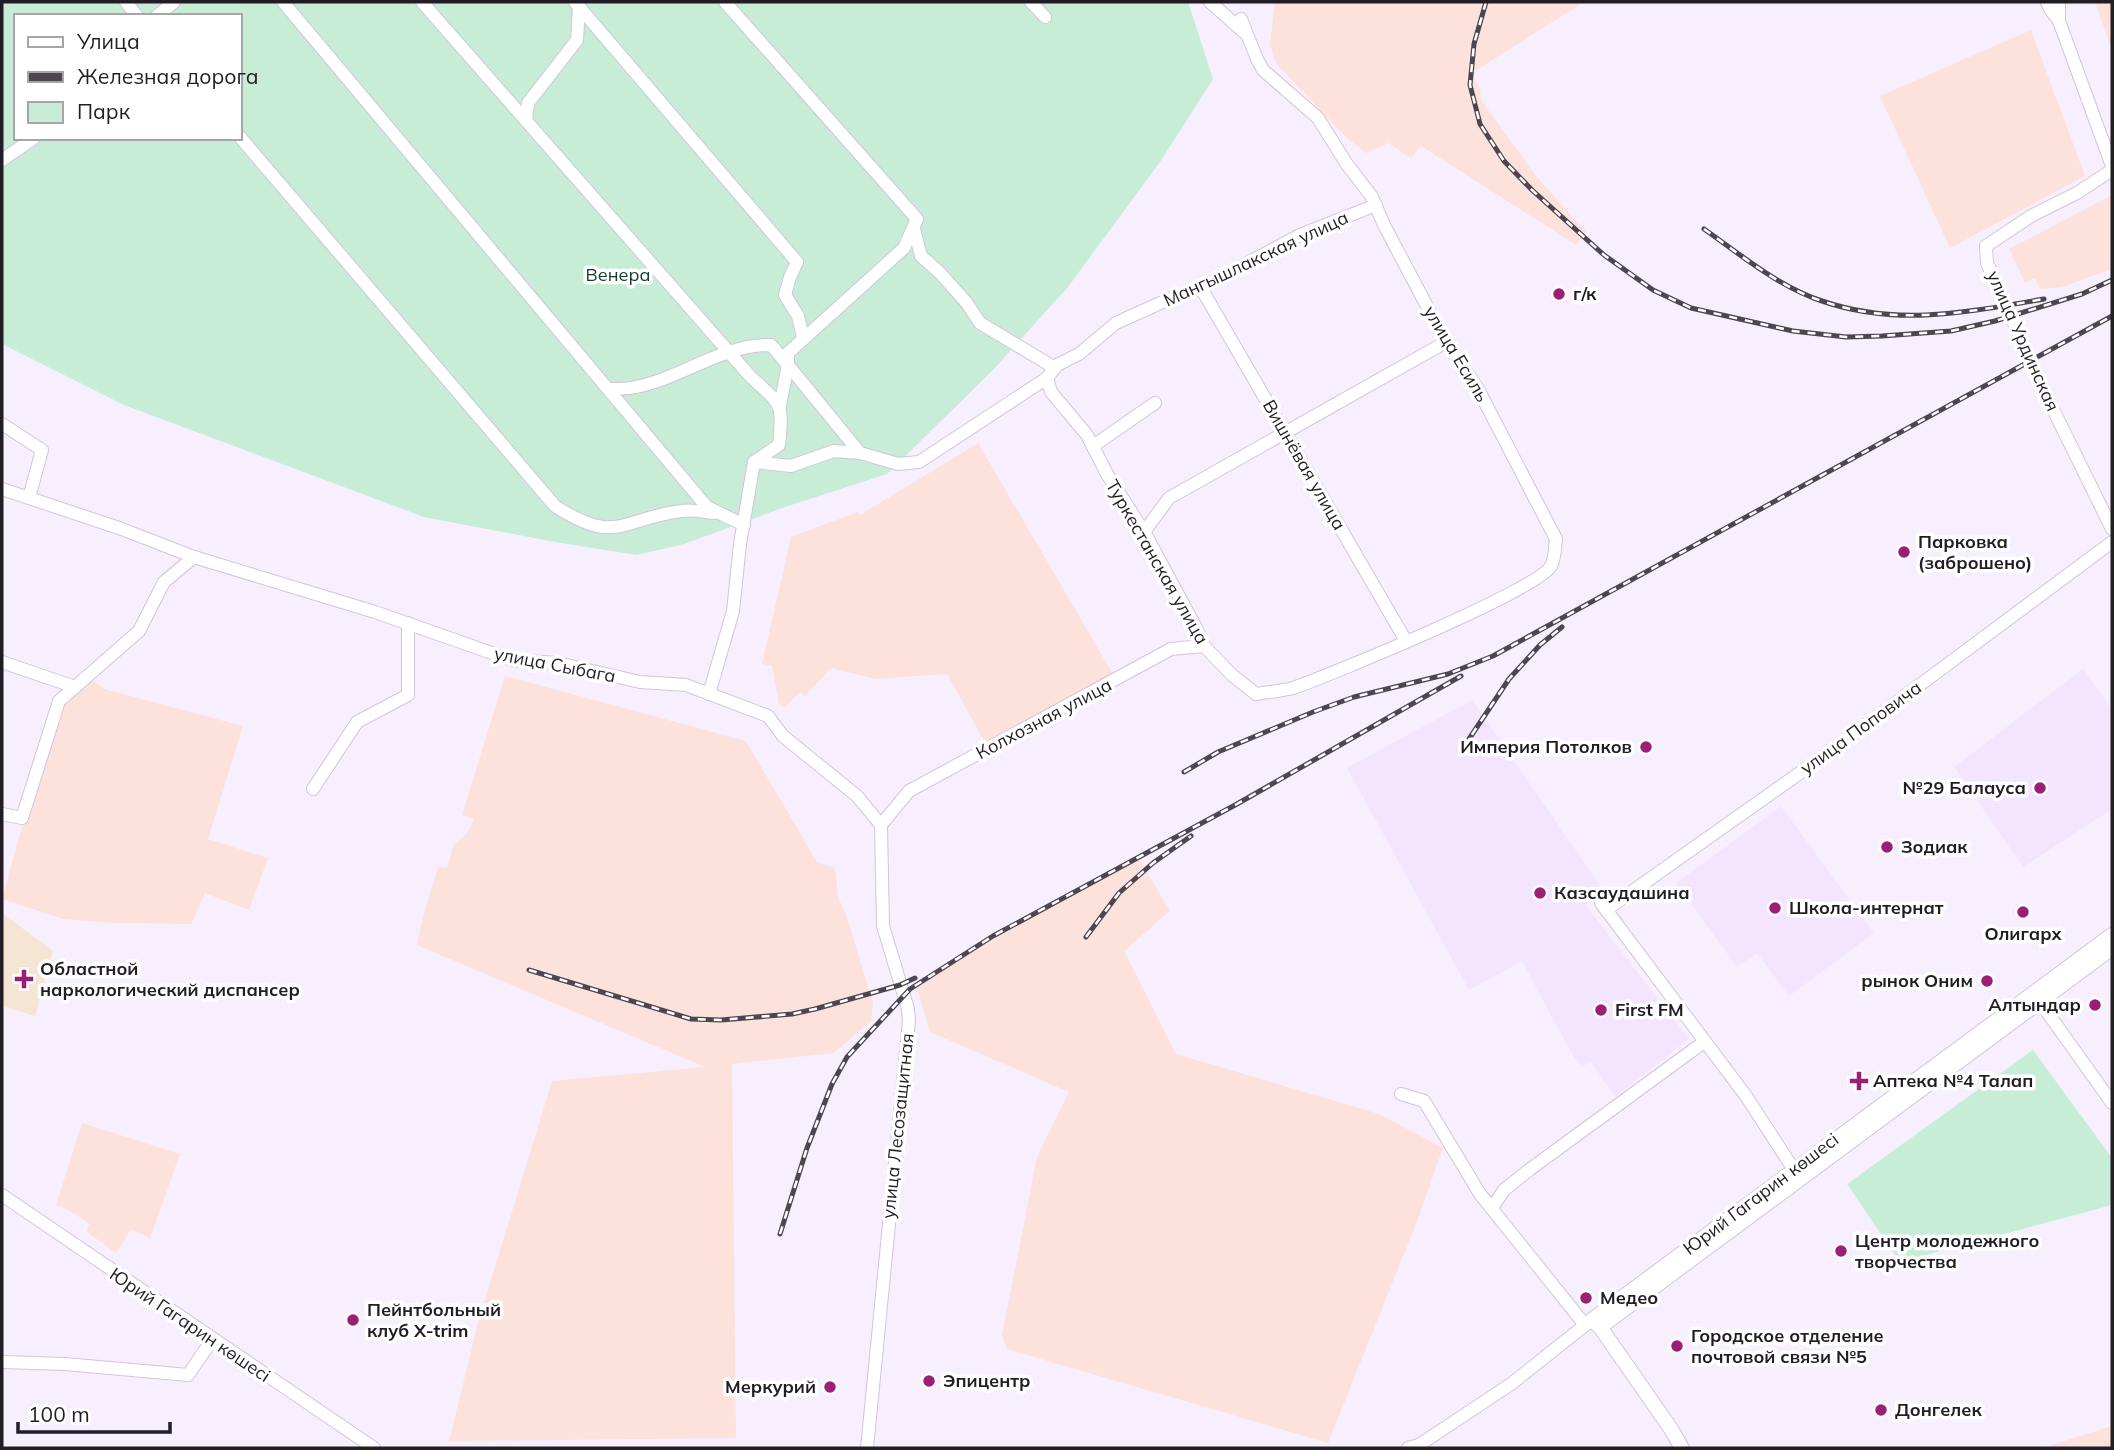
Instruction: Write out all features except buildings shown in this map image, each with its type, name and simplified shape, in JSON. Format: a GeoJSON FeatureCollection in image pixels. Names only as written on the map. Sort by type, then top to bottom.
{"type":"FeatureCollection","features":[{"type":"Feature","properties":{"kind":"main road","name":"Юрий Гагарин көшесі"},"geometry":{"type":"LineString","coordinates":[[2037,998],[2112,934]]}},
{"type":"Feature","properties":{"kind":"main road","name":"Юрий Гагарин көшесі"},"geometry":{"type":"LineString","coordinates":[[1592,1324],[2037,998],[2112,948]]}},
{"type":"Feature","properties":{"kind":"main road"},"geometry":{"type":"LineString","coordinates":[[1592,1324],[1671,1429],[1682,1448]]}},
{"type":"Feature","properties":{"kind":"street"},"geometry":{"type":"LineString","coordinates":[[159,14],[174,2]]}},
{"type":"Feature","properties":{"kind":"street"},"geometry":{"type":"LineString","coordinates":[[283,2],[707,507],[744,525]]}},
{"type":"Feature","properties":{"kind":"street"},"geometry":{"type":"LineString","coordinates":[[422,2],[729,352],[780,405]]}},
{"type":"Feature","properties":{"kind":"street"},"geometry":{"type":"LineString","coordinates":[[709,694],[733,611],[754,462],[779,445],[782,419],[780,405],[788,353],[904,248],[917,219],[725,2]]}},
{"type":"Feature","properties":{"kind":"street"},"geometry":{"type":"LineString","coordinates":[[1031,2],[1045,17]]}},
{"type":"Feature","properties":{"kind":"street"},"geometry":{"type":"LineString","coordinates":[[1210,2],[1248,36]]}},
{"type":"Feature","properties":{"kind":"street","name":"улица Урдинская"},"geometry":{"type":"LineString","coordinates":[[2047,2],[2059,21],[2112,168],[2077,193],[2031,216],[1986,246],[1987,263],[2048,399],[2112,529]]}},
{"type":"Feature","properties":{"kind":"street"},"geometry":{"type":"LineString","coordinates":[[2059,2],[2059,21]]}},
{"type":"Feature","properties":{"kind":"street"},"geometry":{"type":"LineString","coordinates":[[526,120],[528,103],[577,40],[577,4]]}},
{"type":"Feature","properties":{"kind":"street"},"geometry":{"type":"LineString","coordinates":[[577,4],[797,262],[785,295],[798,316],[803,337]]}},
{"type":"Feature","properties":{"kind":"street","name":"улица Есиль"},"geometry":{"type":"LineString","coordinates":[[1241,19],[1263,70],[1318,118],[1346,163],[1373,197],[1446,342],[1478,389],[1556,539],[1552,565],[1541,576],[1406,641]]}},
{"type":"Feature","properties":{"kind":"street"},"geometry":{"type":"LineString","coordinates":[[242,139],[555,506],[591,525],[613,529],[682,510],[722,514]]}},
{"type":"Feature","properties":{"kind":"street"},"geometry":{"type":"LineString","coordinates":[[2,160],[31,140]]}},
{"type":"Feature","properties":{"kind":"street","name":"Мангышлакская улица"},"geometry":{"type":"LineString","coordinates":[[754,462],[791,466],[834,451],[860,453],[898,464],[919,462],[1079,354],[1116,323],[1201,288],[1300,235],[1376,205]]}},
{"type":"Feature","properties":{"kind":"street"},"geometry":{"type":"LineString","coordinates":[[914,229],[921,256],[940,273],[980,323],[1051,373]]}},
{"type":"Feature","properties":{"kind":"street","name":"Вишнёвая улица"},"geometry":{"type":"LineString","coordinates":[[1201,288],[1406,641]]}},
{"type":"Feature","properties":{"kind":"street"},"geometry":{"type":"LineString","coordinates":[[1144,532],[1169,498],[1446,342]]}},
{"type":"Feature","properties":{"kind":"street"},"geometry":{"type":"LineString","coordinates":[[608,389],[635,388],[754,344],[771,345],[860,453]]}},
{"type":"Feature","properties":{"kind":"street","name":"Туркестанская улица"},"geometry":{"type":"LineString","coordinates":[[1051,373],[1051,393],[1087,435],[1107,474],[1144,532],[1204,646],[1232,675],[1256,694],[1291,689],[1406,641]]}},
{"type":"Feature","properties":{"kind":"street"},"geometry":{"type":"LineString","coordinates":[[1093,446],[1155,403]]}},
{"type":"Feature","properties":{"kind":"street"},"geometry":{"type":"LineString","coordinates":[[2,424],[42,450],[29,498]]}},
{"type":"Feature","properties":{"kind":"street","name":"улица Сыбага"},"geometry":{"type":"LineString","coordinates":[[2,489],[119,528],[194,557],[408,623],[512,660],[558,663],[640,682],[685,685],[768,716],[783,736],[857,796],[881,825]]}},
{"type":"Feature","properties":{"kind":"street","name":"улица Поповича"},"geometry":{"type":"LineString","coordinates":[[1704,1042],[1603,906],[1835,748],[2112,542]]}},
{"type":"Feature","properties":{"kind":"street"},"geometry":{"type":"LineString","coordinates":[[2,814],[22,818],[59,701],[139,631],[164,582],[194,557]]}},
{"type":"Feature","properties":{"kind":"street"},"geometry":{"type":"LineString","coordinates":[[313,789],[357,722],[408,695],[408,623]]}},
{"type":"Feature","properties":{"kind":"street","name":"Колхозная улица"},"geometry":{"type":"LineString","coordinates":[[881,825],[891,809],[909,791],[1171,649],[1204,646]]}},
{"type":"Feature","properties":{"kind":"street"},"geometry":{"type":"LineString","coordinates":[[2,662],[75,687]]}},
{"type":"Feature","properties":{"kind":"street","name":"улица Лесозащитная"},"geometry":{"type":"LineString","coordinates":[[867,1448],[909,1021],[908,1009],[883,926],[881,825]]}},
{"type":"Feature","properties":{"kind":"street"},"geometry":{"type":"LineString","coordinates":[[2037,998],[2112,1103]]}},
{"type":"Feature","properties":{"kind":"street"},"geometry":{"type":"LineString","coordinates":[[1492,1208],[1504,1190],[1704,1042],[1746,1096],[1797,1175]]}},
{"type":"Feature","properties":{"kind":"street"},"geometry":{"type":"LineString","coordinates":[[1401,1094],[1424,1101],[1492,1208],[1592,1324]]}},
{"type":"Feature","properties":{"kind":"street","name":"Юрий Гагарин көшесі"},"geometry":{"type":"LineString","coordinates":[[4,1198],[369,1447]]}},
{"type":"Feature","properties":{"kind":"street","name":"Юрий Гагарин көшесі"},"geometry":{"type":"LineString","coordinates":[[1416,1447],[1511,1384],[1592,1324]]}},
{"type":"Feature","properties":{"kind":"street"},"geometry":{"type":"LineString","coordinates":[[2,1362],[65,1364],[188,1375],[212,1340]]}},
{"type":"Feature","properties":{"kind":"shaded area"},"geometry":{"type":"Polygon","coordinates":[[[1275,2],[1584,2],[1472,73],[1480,90],[1481,100],[1536,176],[1586,232],[1576,245],[1421,146],[1411,158],[1388,143],[1366,153],[1347,138],[1276,63],[1270,44],[1275,2]]]}},
{"type":"Feature","properties":{"kind":"shaded area"},"geometry":{"type":"Polygon","coordinates":[[[2095,2],[2112,2],[2112,51],[2095,2]]]}},
{"type":"Feature","properties":{"kind":"shaded area"},"geometry":{"type":"Polygon","coordinates":[[[2031,30],[2085,176],[1950,248],[1880,96],[2031,30]]]}},
{"type":"Feature","properties":{"kind":"shaded area"},"geometry":{"type":"Polygon","coordinates":[[[2112,195],[2112,269],[2062,287],[2040,289],[2035,278],[2025,283],[2009,249],[2112,195]]]}},
{"type":"Feature","properties":{"kind":"shaded area"},"geometry":{"type":"Polygon","coordinates":[[[978,443],[1113,674],[987,746],[947,674],[876,679],[831,668],[805,696],[800,692],[784,708],[779,704],[772,666],[762,664],[791,537],[858,512],[860,515],[978,443]]]}},
{"type":"Feature","properties":{"kind":"shaded area","name":"№29 Балауса"},"geometry":{"type":"Polygon","coordinates":[[[2083,669],[2112,709],[2112,809],[2023,867],[1954,767],[2083,669]]]}},
{"type":"Feature","properties":{"kind":"shaded area"},"geometry":{"type":"Polygon","coordinates":[[[505,676],[746,741],[817,862],[835,868],[838,897],[847,917],[873,1003],[871,1021],[834,1053],[732,1064],[736,1438],[449,1441],[479,1319],[552,1081],[705,1067],[417,945],[438,867],[447,868],[454,844],[467,834],[474,819],[462,815],[505,676]]]}},
{"type":"Feature","properties":{"kind":"shaded area"},"geometry":{"type":"Polygon","coordinates":[[[91,679],[104,689],[243,726],[208,839],[268,858],[249,910],[205,893],[191,924],[115,923],[63,919],[2,899],[19,837],[63,703],[91,679]]]}},
{"type":"Feature","properties":{"kind":"shaded area"},"geometry":{"type":"Polygon","coordinates":[[[1472,700],[1599,884],[1584,903],[1689,1039],[1615,1097],[1591,1062],[1583,1066],[1573,1056],[1522,961],[1469,990],[1347,768],[1472,700]]]}},
{"type":"Feature","properties":{"kind":"shaded area","name":"Школа-интернат"},"geometry":{"type":"Polygon","coordinates":[[[1781,806],[1874,933],[1789,996],[1757,953],[1737,967],[1676,883],[1781,806]]]}},
{"type":"Feature","properties":{"kind":"shaded area"},"geometry":{"type":"Polygon","coordinates":[[[1139,859],[1170,911],[1124,951],[1176,1054],[1379,1114],[1443,1148],[1416,1224],[1328,1443],[1007,1349],[1002,1335],[1037,1157],[1069,1092],[930,1032],[917,987],[991,940],[1139,859]]]}},
{"type":"Feature","properties":{"kind":"shaded area","name":"Областной наркологический диспансер"},"geometry":{"type":"Polygon","coordinates":[[[2,913],[53,951],[35,1016],[2,1006],[2,913]]]}},
{"type":"Feature","properties":{"kind":"shaded area"},"geometry":{"type":"Polygon","coordinates":[[[82,1123],[180,1154],[150,1238],[131,1229],[116,1253],[86,1231],[90,1224],[56,1205],[82,1123]]]}},
{"type":"Feature","properties":{"kind":"shaded area"},"geometry":{"type":"Polygon","coordinates":[[[2112,1426],[2112,1448],[2042,1448],[2112,1426]]]}},
{"type":"Feature","properties":{"kind":"green space","name":"Венера"},"geometry":{"type":"Polygon","coordinates":[[[2,2],[1188,2],[1213,79],[1160,162],[1068,287],[993,370],[887,474],[684,544],[637,555],[424,517],[124,405],[2,344],[2,2]]]}},
{"type":"Feature","properties":{"kind":"green space"},"geometry":{"type":"Polygon","coordinates":[[[2033,1050],[2112,1158],[2112,1205],[1900,1262],[1847,1184],[2033,1050]]]}},
{"type":"Feature","properties":{"kind":"railway"},"geometry":{"type":"LineString","coordinates":[[1486,2],[1474,44],[1470,85],[1480,124],[1504,161],[1604,255],[1653,290],[1691,308],[1793,331],[1846,337],[1882,336],[1951,331],[1995,321],[2082,294],[2112,280]]}},
{"type":"Feature","properties":{"kind":"railway"},"geometry":{"type":"LineString","coordinates":[[1704,229],[1791,288],[1850,309],[1933,315],[2044,299]]}},
{"type":"Feature","properties":{"kind":"railway"},"geometry":{"type":"LineString","coordinates":[[1184,772],[1218,752],[1313,712],[1354,697],[1448,674],[1493,656],[2112,316]]}},
{"type":"Feature","properties":{"kind":"railway"},"geometry":{"type":"LineString","coordinates":[[1463,748],[1509,679],[1540,645],[1562,627]]}},
{"type":"Feature","properties":{"kind":"railway"},"geometry":{"type":"LineString","coordinates":[[780,1234],[807,1148],[832,1084],[847,1057],[910,989],[993,936],[1237,804],[1461,676]]}},
{"type":"Feature","properties":{"kind":"railway"},"geometry":{"type":"LineString","coordinates":[[1086,937],[1119,893],[1153,863],[1191,836]]}},
{"type":"Feature","properties":{"kind":"railway"},"geometry":{"type":"LineString","coordinates":[[529,970],[691,1019],[721,1020],[792,1014],[900,985],[915,978]]}},
{"type":"Feature","properties":{"kind":"place","name":"г/к"},"geometry":{"type":"Point","coordinates":[1559,294]}},
{"type":"Feature","properties":{"kind":"place","name":"Парковка (заброшено)"},"geometry":{"type":"Point","coordinates":[1904,552]}},
{"type":"Feature","properties":{"kind":"place","name":"Империя Потолков"},"geometry":{"type":"Point","coordinates":[1646,747]}},
{"type":"Feature","properties":{"kind":"place","name":"№29 Балауса"},"geometry":{"type":"Point","coordinates":[2040,788]}},
{"type":"Feature","properties":{"kind":"place","name":"Зодиак"},"geometry":{"type":"Point","coordinates":[1887,847]}},
{"type":"Feature","properties":{"kind":"place","name":"Казсаудашина"},"geometry":{"type":"Point","coordinates":[1540,893]}},
{"type":"Feature","properties":{"kind":"place","name":"Школа-интернат"},"geometry":{"type":"Point","coordinates":[1775,908]}},
{"type":"Feature","properties":{"kind":"place","name":"Олигарх"},"geometry":{"type":"Point","coordinates":[2023,912]}},
{"type":"Feature","properties":{"kind":"place","name":"Областной наркологический диспансер"},"geometry":{"type":"Point","coordinates":[24,979]}},
{"type":"Feature","properties":{"kind":"place","name":"рынок Оним"},"geometry":{"type":"Point","coordinates":[1987,981]}},
{"type":"Feature","properties":{"kind":"place","name":"Алтындар"},"geometry":{"type":"Point","coordinates":[2095,1005]}},
{"type":"Feature","properties":{"kind":"place","name":"First FM"},"geometry":{"type":"Point","coordinates":[1601,1010]}},
{"type":"Feature","properties":{"kind":"place","name":"Аптека №4 Талап"},"geometry":{"type":"Point","coordinates":[1859,1081]}},
{"type":"Feature","properties":{"kind":"place","name":"Центр молодежного творчества"},"geometry":{"type":"Point","coordinates":[1841,1251]}},
{"type":"Feature","properties":{"kind":"place","name":"Медео"},"geometry":{"type":"Point","coordinates":[1586,1298]}},
{"type":"Feature","properties":{"kind":"place","name":"Пейнтбольный клуб X-trim"},"geometry":{"type":"Point","coordinates":[353,1320]}},
{"type":"Feature","properties":{"kind":"place","name":"Городское отделение почтовой связи №5"},"geometry":{"type":"Point","coordinates":[1677,1346]}},
{"type":"Feature","properties":{"kind":"place","name":"Эпицентр"},"geometry":{"type":"Point","coordinates":[929,1381]}},
{"type":"Feature","properties":{"kind":"place","name":"Меркурий"},"geometry":{"type":"Point","coordinates":[830,1387]}},
{"type":"Feature","properties":{"kind":"place","name":"Донгелек"},"geometry":{"type":"Point","coordinates":[1881,1410]}}]}
